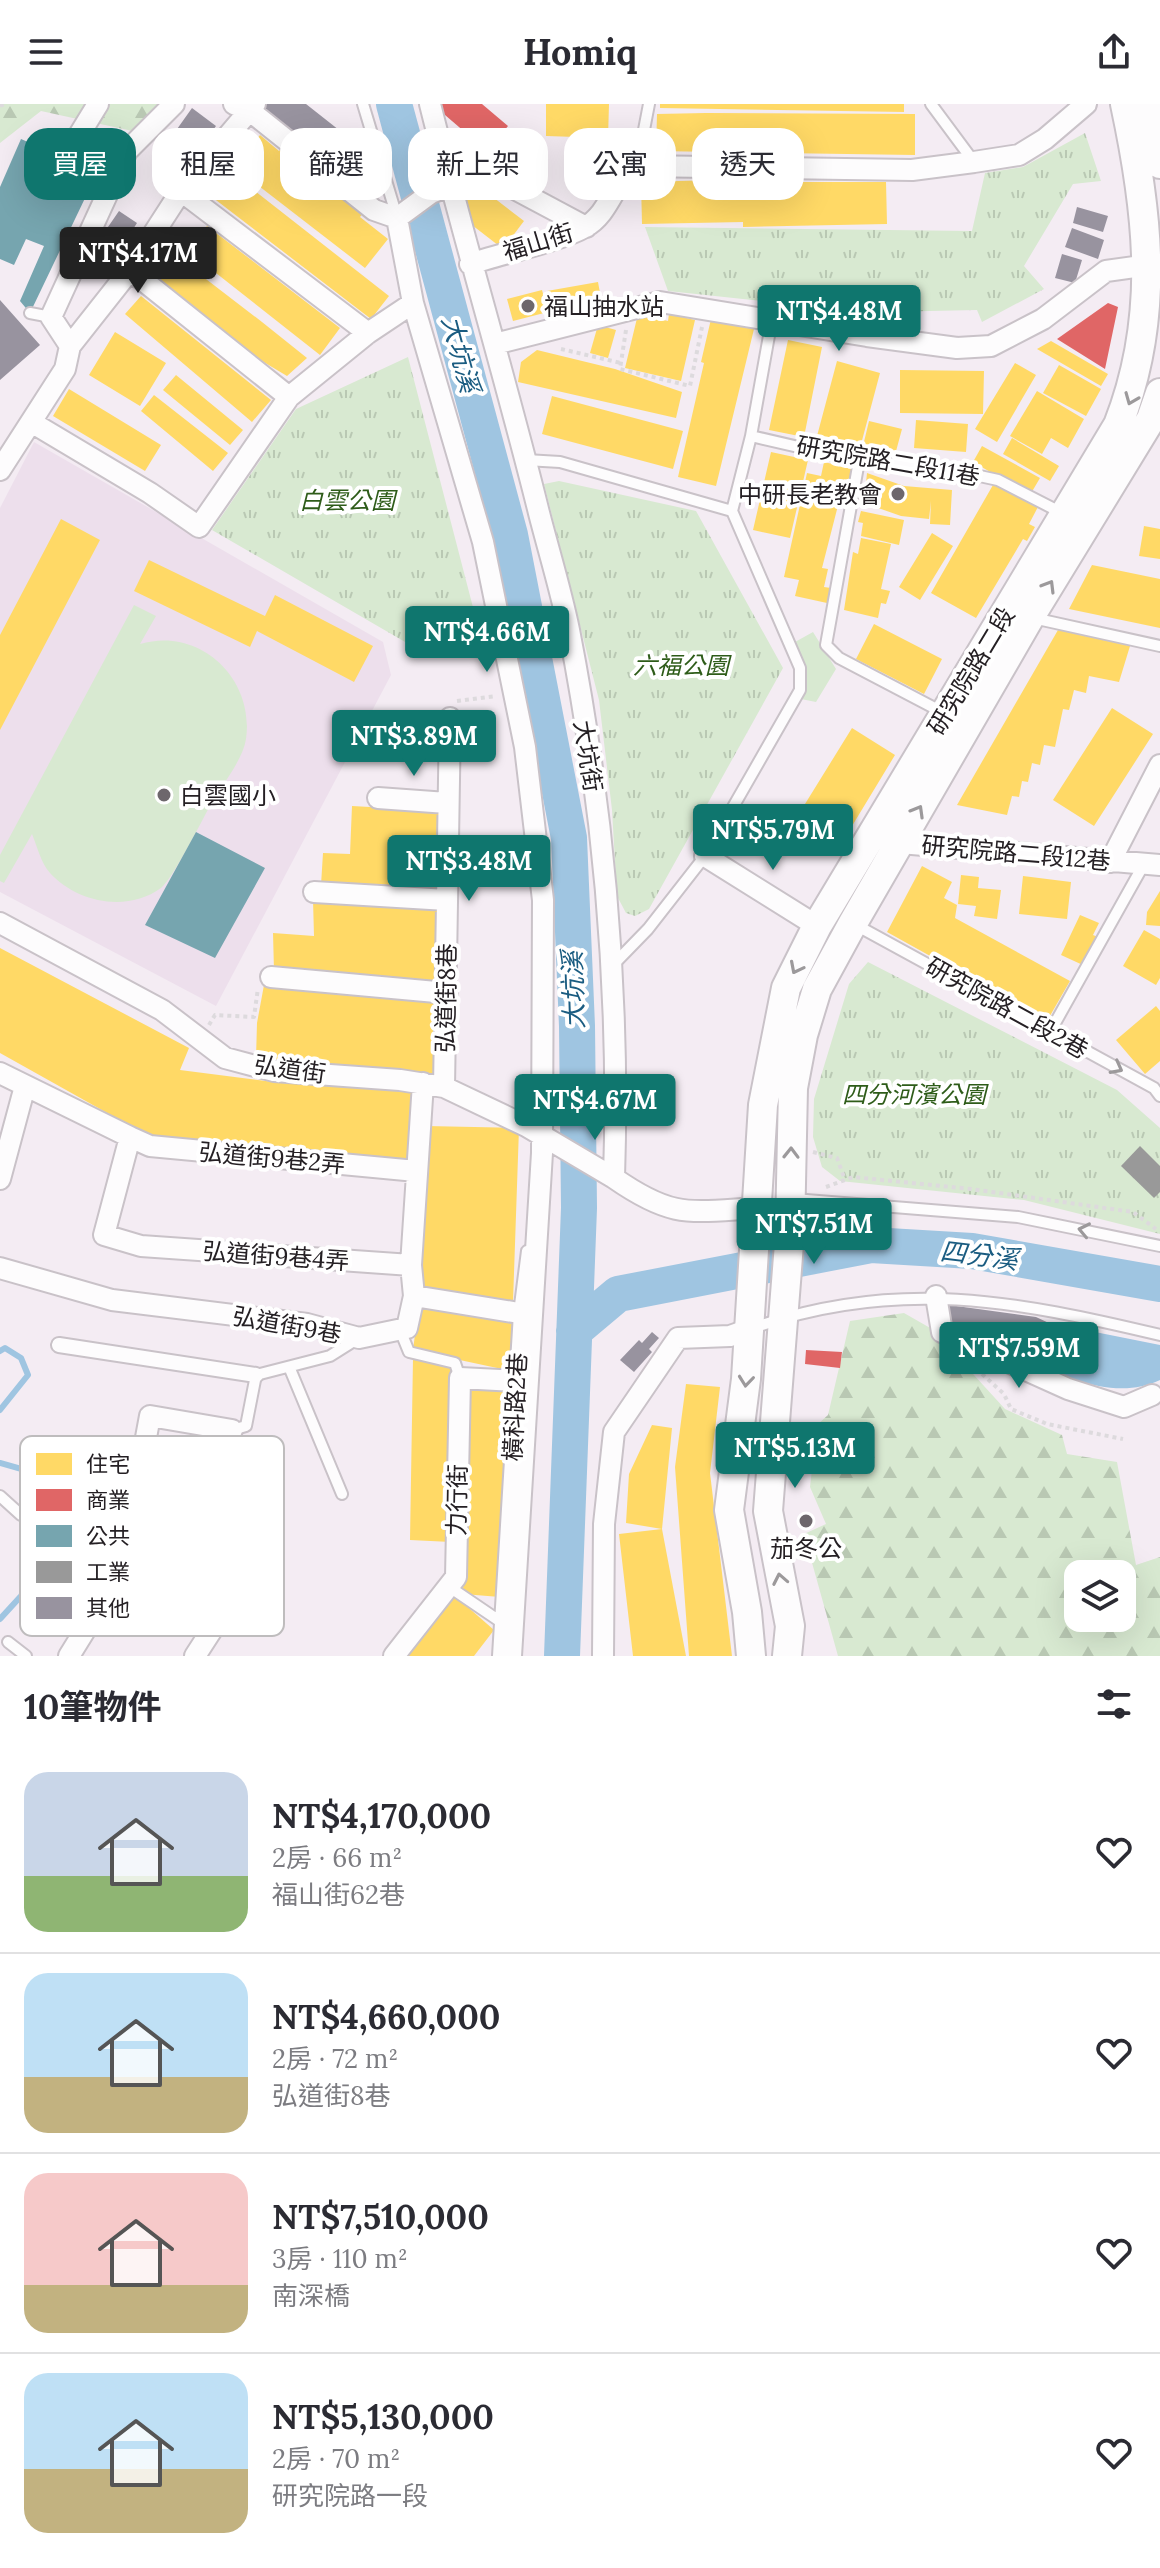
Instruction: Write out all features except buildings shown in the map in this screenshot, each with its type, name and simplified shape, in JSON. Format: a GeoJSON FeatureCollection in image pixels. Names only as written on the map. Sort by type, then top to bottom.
{"type":"FeatureCollection","features":[{"type":"Feature","properties":{"kind":"main road","name":"研究院路二段"},"geometry":{"type":"LineString","coordinates":[[787,1656],[790,1626],[768,1511],[790,1231],[802,1194],[793,1088],[803,1035],[817,989],[853,923],[888,835],[945,714],[1126,412],[1145,363],[1155,309],[1156,264],[1153,232],[1125,104]]}},
{"type":"Feature","properties":{"kind":"main road"},"geometry":{"type":"LineString","coordinates":[[1147,104],[1160,164]]}},
{"type":"Feature","properties":{"kind":"main road","name":"研究院路二段"},"geometry":{"type":"LineString","coordinates":[[751,1656],[747,1612],[729,1510],[751,1316],[763,1105],[786,988],[817,926],[888,835],[1030,617],[1157,411]]}},
{"type":"Feature","properties":{"kind":"street"},"geometry":{"type":"LineString","coordinates":[[83,128],[98,104]]}},
{"type":"Feature","properties":{"kind":"street"},"geometry":{"type":"LineString","coordinates":[[70,346],[51,317],[127,151],[174,104]]}},
{"type":"Feature","properties":{"kind":"street","name":"大坑街"},"geometry":{"type":"LineString","coordinates":[[430,104],[436,128]]}},
{"type":"Feature","properties":{"kind":"street"},"geometry":{"type":"LineString","coordinates":[[676,167],[912,170],[974,162],[1019,155],[1045,139],[1086,104]]}},
{"type":"Feature","properties":{"kind":"street"},"geometry":{"type":"LineString","coordinates":[[230,128],[247,106],[374,210],[402,217]]}},
{"type":"Feature","properties":{"kind":"street"},"geometry":{"type":"LineString","coordinates":[[4,453],[31,422],[65,369],[70,346],[130,270],[175,200]]}},
{"type":"Feature","properties":{"kind":"street"},"geometry":{"type":"LineString","coordinates":[[193,200],[368,333]]}},
{"type":"Feature","properties":{"kind":"street"},"geometry":{"type":"LineString","coordinates":[[402,217],[425,200]]}},
{"type":"Feature","properties":{"kind":"street","name":"大坑街"},"geometry":{"type":"LineString","coordinates":[[444,200],[470,264],[495,344],[569,630],[596,812],[612,966],[617,1113],[614,1178]]}},
{"type":"Feature","properties":{"kind":"street"},"geometry":{"type":"LineString","coordinates":[[536,200],[586,227]]}},
{"type":"Feature","properties":{"kind":"street","name":"福山街"},"geometry":{"type":"LineString","coordinates":[[470,264],[586,227],[613,200]]}},
{"type":"Feature","properties":{"kind":"street"},"geometry":{"type":"LineString","coordinates":[[402,217],[413,303],[483,542],[525,747],[543,900],[546,1147],[511,1656]]}},
{"type":"Feature","properties":{"kind":"street"},"geometry":{"type":"LineString","coordinates":[[495,344],[660,302],[957,348],[991,346],[1043,319],[1106,271],[1156,264]]}},
{"type":"Feature","properties":{"kind":"street"},"geometry":{"type":"LineString","coordinates":[[130,270],[289,397]]}},
{"type":"Feature","properties":{"kind":"street"},"geometry":{"type":"LineString","coordinates":[[31,422],[150,493],[199,527],[289,397],[368,333],[413,303]]}},
{"type":"Feature","properties":{"kind":"street","name":"弘道街8巷"},"geometry":{"type":"LineString","coordinates":[[444,1087],[450,718]]}},
{"type":"Feature","properties":{"kind":"street"},"geometry":{"type":"LineString","coordinates":[[1110,862],[1160,765]]}},
{"type":"Feature","properties":{"kind":"street"},"geometry":{"type":"LineString","coordinates":[[378,798],[447,803]]}},
{"type":"Feature","properties":{"kind":"street","name":"研究院路二段12巷"},"geometry":{"type":"LineString","coordinates":[[888,835],[1110,862],[1152,864]]}},
{"type":"Feature","properties":{"kind":"street"},"geometry":{"type":"LineString","coordinates":[[705,856],[817,926]]}},
{"type":"Feature","properties":{"kind":"street"},"geometry":{"type":"LineString","coordinates":[[314,892],[447,900]]}},
{"type":"Feature","properties":{"kind":"street","name":"弘道街"},"geometry":{"type":"LineString","coordinates":[[0,923],[162,1010],[225,1058],[274,1071],[444,1087],[546,1147],[614,1178]]}},
{"type":"Feature","properties":{"kind":"street"},"geometry":{"type":"LineString","coordinates":[[271,977],[447,993]]}},
{"type":"Feature","properties":{"kind":"street","name":"弘道街9巷2弄"},"geometry":{"type":"LineString","coordinates":[[0,1073],[150,1146],[416,1171]]}},
{"type":"Feature","properties":{"kind":"street"},"geometry":{"type":"LineString","coordinates":[[400,1330],[407,1328],[414,1296],[411,1265],[423,1083]]}},
{"type":"Feature","properties":{"kind":"street"},"geometry":{"type":"LineString","coordinates":[[0,1179],[25,1086]]}},
{"type":"Feature","properties":{"kind":"street","name":"弘道街9巷4弄"},"geometry":{"type":"LineString","coordinates":[[130,1137],[104,1235],[141,1246],[411,1265]]}},
{"type":"Feature","properties":{"kind":"street"},"geometry":{"type":"LineString","coordinates":[[614,1178],[663,1208],[757,1222]]}},
{"type":"Feature","properties":{"kind":"street","name":"弘道街9巷"},"geometry":{"type":"LineString","coordinates":[[0,1268],[112,1300],[307,1324],[359,1338],[400,1330]]}},
{"type":"Feature","properties":{"kind":"street"},"geometry":{"type":"LineString","coordinates":[[414,1296],[519,1313]]}},
{"type":"Feature","properties":{"kind":"street"},"geometry":{"type":"LineString","coordinates":[[936,1296],[942,1332],[1068,1389],[1124,1407],[1157,1398]]}},
{"type":"Feature","properties":{"kind":"street"},"geometry":{"type":"LineString","coordinates":[[603,1656],[604,1524],[614,1432],[678,1338],[730,1336],[751,1316]]}},
{"type":"Feature","properties":{"kind":"street"},"geometry":{"type":"LineString","coordinates":[[59,1345],[256,1375]]}},
{"type":"Feature","properties":{"kind":"street"},"geometry":{"type":"LineString","coordinates":[[460,1378],[517,1381]]}},
{"type":"Feature","properties":{"kind":"street","name":"力行街"},"geometry":{"type":"LineString","coordinates":[[394,1656],[456,1577],[460,1378]]}},
{"type":"Feature","properties":{"kind":"street"},"geometry":{"type":"LineString","coordinates":[[146,1436],[150,1416],[232,1430]]}},
{"type":"Feature","properties":{"kind":"street"},"geometry":{"type":"LineString","coordinates":[[69,1656],[81,1636]]}},
{"type":"Feature","properties":{"kind":"street"},"geometry":{"type":"LineString","coordinates":[[195,1656],[208,1636]]}},
{"type":"Feature","properties":{"kind":"lane"},"geometry":{"type":"LineString","coordinates":[[363,104],[402,217]]}},
{"type":"Feature","properties":{"kind":"lane"},"geometry":{"type":"LineString","coordinates":[[644,128],[649,104]]}},
{"type":"Feature","properties":{"kind":"lane"},"geometry":{"type":"LineString","coordinates":[[931,104],[974,162]]}},
{"type":"Feature","properties":{"kind":"lane"},"geometry":{"type":"LineString","coordinates":[[30,313],[51,317]]}},
{"type":"Feature","properties":{"kind":"lane"},"geometry":{"type":"LineString","coordinates":[[612,966],[648,929],[705,856],[800,690],[800,668],[787,632],[732,511],[751,436],[772,319]]}},
{"type":"Feature","properties":{"kind":"lane","name":"研究院路二段11巷"},"geometry":{"type":"LineString","coordinates":[[751,436],[859,461],[938,467],[998,480],[1066,515]]}},
{"type":"Feature","properties":{"kind":"lane"},"geometry":{"type":"LineString","coordinates":[[526,460],[560,462],[732,511]]}},
{"type":"Feature","properties":{"kind":"lane"},"geometry":{"type":"LineString","coordinates":[[859,461],[826,645],[839,658],[945,714]]}},
{"type":"Feature","properties":{"kind":"lane"},"geometry":{"type":"LineString","coordinates":[[1030,617],[1160,646]]}},
{"type":"Feature","properties":{"kind":"lane"},"geometry":{"type":"LineString","coordinates":[[1050,1032],[1152,864]]}},
{"type":"Feature","properties":{"kind":"lane","name":"研究院路二段2巷"},"geometry":{"type":"LineString","coordinates":[[853,923],[1158,1088]]}},
{"type":"Feature","properties":{"kind":"lane","name":"橫科路2巷"},"geometry":{"type":"LineString","coordinates":[[498,1656],[519,1313],[546,1147]]}},
{"type":"Feature","properties":{"kind":"lane"},"geometry":{"type":"LineString","coordinates":[[802,1194],[1018,1217],[1160,1246]]}},
{"type":"Feature","properties":{"kind":"lane"},"geometry":{"type":"LineString","coordinates":[[751,1316],[785,1308],[936,1296],[982,1299],[1160,1335]]}},
{"type":"Feature","properties":{"kind":"lane"},"geometry":{"type":"LineString","coordinates":[[400,1330],[409,1352],[455,1363],[460,1378]]}},
{"type":"Feature","properties":{"kind":"lane"},"geometry":{"type":"LineString","coordinates":[[232,1430],[246,1426],[256,1375],[290,1369],[330,1356],[359,1338]]}},
{"type":"Feature","properties":{"kind":"lane"},"geometry":{"type":"LineString","coordinates":[[290,1369],[342,1494]]}},
{"type":"Feature","properties":{"kind":"lane"},"geometry":{"type":"LineString","coordinates":[[0,1496],[20,1514]]}},
{"type":"Feature","properties":{"kind":"lane"},"geometry":{"type":"LineString","coordinates":[[448,1586],[501,1622]]}},
{"type":"Feature","properties":{"kind":"lane"},"geometry":{"type":"LineString","coordinates":[[8,1642],[26,1656]]}},
{"type":"Feature","properties":{"kind":"path"},"geometry":{"type":"LineString","coordinates":[[629,308],[620,369],[690,386],[706,309]]}},
{"type":"Feature","properties":{"kind":"path"},"geometry":{"type":"LineString","coordinates":[[526,334],[552,347],[621,363]]}},
{"type":"Feature","properties":{"kind":"path"},"geometry":{"type":"LineString","coordinates":[[450,718],[451,701],[514,694]]}},
{"type":"Feature","properties":{"kind":"path"},"geometry":{"type":"LineString","coordinates":[[201,1039],[215,1015],[254,1017],[259,979],[271,977]]}},
{"type":"Feature","properties":{"kind":"path"},"geometry":{"type":"LineString","coordinates":[[805,1153],[830,1154],[837,1158],[845,1180]]}},
{"type":"Feature","properties":{"kind":"path"},"geometry":{"type":"LineString","coordinates":[[802,1194],[853,1177],[900,1181],[1133,1212],[1160,1233]]}},
{"type":"Feature","properties":{"kind":"path"},"geometry":{"type":"LineString","coordinates":[[973,1366],[1004,1394],[1011,1409],[1047,1424],[1123,1439]]}},
{"type":"Feature","properties":{"kind":"shaded area","name":"白雲國小"},"geometry":{"type":"Polygon","coordinates":[[[34,442],[383,642],[391,675],[216,1006],[0,892],[0,508],[34,442]]]}},
{"type":"Feature","properties":{"kind":"green space"},"geometry":{"type":"Polygon","coordinates":[[[0,104],[161,104],[137,132],[136,128],[119,128],[41,111],[0,143],[0,104]]]}},
{"type":"Feature","properties":{"kind":"green space"},"geometry":{"type":"Polygon","coordinates":[[[1085,133],[1101,181],[1073,184],[1024,266],[1044,289],[982,322],[977,310],[835,313],[770,302],[668,291],[645,227],[972,231],[985,173],[1023,167],[1085,133]]]}},
{"type":"Feature","properties":{"kind":"green space","name":"白雲公園"},"geometry":{"type":"Polygon","coordinates":[[[408,357],[475,615],[412,646],[212,530],[296,409],[408,357]]]}},
{"type":"Feature","properties":{"kind":"green space","name":"六福公園"},"geometry":{"type":"Polygon","coordinates":[[[559,481],[696,511],[783,668],[649,909],[635,916],[626,913],[617,896],[612,810],[599,700],[544,484],[559,481]]]}},
{"type":"Feature","properties":{"kind":"green space"},"geometry":{"type":"Polygon","coordinates":[[[134,605],[156,616],[140,644],[162,640],[183,643],[202,650],[232,677],[242,696],[246,717],[246,739],[241,755],[173,873],[161,888],[148,896],[118,902],[102,901],[74,891],[47,869],[32,834],[4,883],[0,881],[0,855],[134,605]]]}},
{"type":"Feature","properties":{"kind":"green space"},"geometry":{"type":"Polygon","coordinates":[[[813,632],[836,669],[816,702],[801,699],[805,680],[795,642],[813,632]]]}},
{"type":"Feature","properties":{"kind":"green space","name":"四分河濱公園"},"geometry":{"type":"Polygon","coordinates":[[[868,962],[1117,1090],[1160,1128],[1160,1234],[1024,1200],[840,1181],[822,1167],[813,1137],[814,1099],[849,984],[868,962]]]}},
{"type":"Feature","properties":{"kind":"green space"},"geometry":{"type":"Polygon","coordinates":[[[904,1313],[932,1329],[1005,1409],[1062,1435],[1067,1454],[1117,1462],[1135,1560],[1064,1560],[1064,1632],[1136,1632],[1136,1565],[1160,1557],[1160,1656],[838,1656],[804,1534],[826,1524],[810,1487],[817,1425],[828,1415],[850,1321],[904,1313]]]}},
{"type":"Feature","properties":{"kind":"water"},"geometry":{"type":"Polygon","coordinates":[[[1064,1331],[1088,1337],[1090,1331],[1160,1345],[1160,1380],[1144,1386],[1112,1388],[1078,1381],[1032,1361],[1048,1337],[1064,1331]]]}},
{"type":"Feature","properties":{"kind":"waterway","name":"大坑溪"},"geometry":{"type":"LineString","coordinates":[[394,104],[510,535],[569,838],[577,1026],[579,1208],[562,1656]]}},
{"type":"Feature","properties":{"kind":"waterway","name":"四分溪"},"geometry":{"type":"LineString","coordinates":[[574,1331],[618,1294],[871,1245],[972,1251],[1160,1284]]}},
{"type":"Feature","properties":{"kind":"waterway"},"geometry":{"type":"LineString","coordinates":[[0,1351],[5,1348],[21,1358],[28,1375],[0,1410]]}},
{"type":"Feature","properties":{"kind":"waterway"},"geometry":{"type":"LineString","coordinates":[[0,1463],[20,1469]]}},
{"type":"Feature","properties":{"kind":"waterway"},"geometry":{"type":"LineString","coordinates":[[0,1619],[20,1597]]}},
{"type":"Feature","properties":{"kind":"place","name":"福山抽水站"},"geometry":{"type":"Point","coordinates":[528,306]}},
{"type":"Feature","properties":{"kind":"place","name":"中研長老教會"},"geometry":{"type":"Point","coordinates":[898,494]}},
{"type":"Feature","properties":{"kind":"place","name":"白雲國小"},"geometry":{"type":"Point","coordinates":[164,795]}},
{"type":"Feature","properties":{"kind":"place","name":"茄冬公"},"geometry":{"type":"Point","coordinates":[806,1521]}}]}
